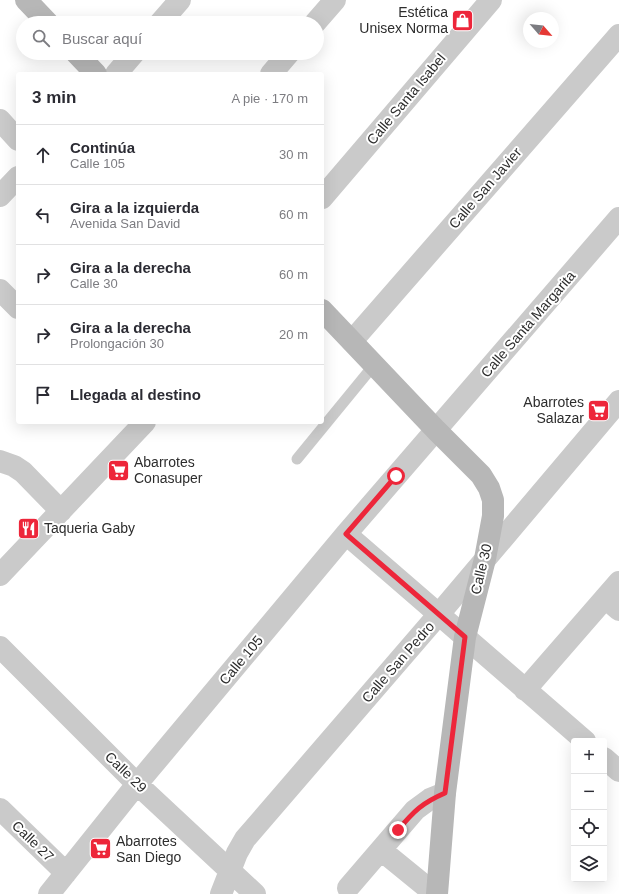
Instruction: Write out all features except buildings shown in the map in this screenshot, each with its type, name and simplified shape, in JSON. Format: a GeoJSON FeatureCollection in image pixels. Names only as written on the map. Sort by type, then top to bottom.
{"type":"FeatureCollection","features":[{"type":"Feature","properties":{"kind":"street"},"geometry":{"type":"LineString","coordinates":[[26,0],[41,16]]}},
{"type":"Feature","properties":{"kind":"street"},"geometry":{"type":"LineString","coordinates":[[166,16],[180,0]]}},
{"type":"Feature","properties":{"kind":"street"},"geometry":{"type":"LineString","coordinates":[[321,16],[335,0]]}},
{"type":"Feature","properties":{"kind":"street","name":"Calle Santa Isabel"},"geometry":{"type":"LineString","coordinates":[[324,196],[491,0]]}},
{"type":"Feature","properties":{"kind":"street","name":"Calle San Javier"},"geometry":{"type":"LineString","coordinates":[[352,342],[619,35]]}},
{"type":"Feature","properties":{"kind":"street"},"geometry":{"type":"LineString","coordinates":[[83,60],[94,72]]}},
{"type":"Feature","properties":{"kind":"street"},"geometry":{"type":"LineString","coordinates":[[118,72],[128,60]]}},
{"type":"Feature","properties":{"kind":"street"},"geometry":{"type":"LineString","coordinates":[[273,72],[283,60]]}},
{"type":"Feature","properties":{"kind":"street"},"geometry":{"type":"LineString","coordinates":[[0,120],[16,138]]}},
{"type":"Feature","properties":{"kind":"street"},"geometry":{"type":"LineString","coordinates":[[0,196],[16,179]]}},
{"type":"Feature","properties":{"kind":"street","name":"Calle Santa Margarita"},"geometry":{"type":"LineString","coordinates":[[436,430],[619,218]]}},
{"type":"Feature","properties":{"kind":"street"},"geometry":{"type":"LineString","coordinates":[[0,290],[16,306]]}},
{"type":"Feature","properties":{"kind":"street","name":"Calle 30"},"geometry":{"type":"LineString","coordinates":[[324,312],[481,475],[489,488],[493,500],[493,516],[485,559],[465,637],[445,793],[436,894]]}},
{"type":"Feature","properties":{"kind":"street","name":"Calle San Pedro"},"geometry":{"type":"LineString","coordinates":[[221,894],[236,853],[245,839],[439,614],[619,401]]}},
{"type":"Feature","properties":{"kind":"street"},"geometry":{"type":"LineString","coordinates":[[0,575],[61,511],[140,424]]}},
{"type":"Feature","properties":{"kind":"street","name":"Calle 105"},"geometry":{"type":"LineString","coordinates":[[49,894],[137,784],[346,534],[436,430]]}},
{"type":"Feature","properties":{"kind":"street"},"geometry":{"type":"LineString","coordinates":[[0,461],[14,466],[23,472],[61,511]]}},
{"type":"Feature","properties":{"kind":"street"},"geometry":{"type":"LineString","coordinates":[[346,534],[581,738]]}},
{"type":"Feature","properties":{"kind":"street"},"geometry":{"type":"LineString","coordinates":[[525,690],[614,596]]}},
{"type":"Feature","properties":{"kind":"street","name":"Calle 29"},"geometry":{"type":"LineString","coordinates":[[0,647],[137,784],[255,894]]}},
{"type":"Feature","properties":{"kind":"street"},"geometry":{"type":"LineString","coordinates":[[607,761],[619,771]]}},
{"type":"Feature","properties":{"kind":"street"},"geometry":{"type":"LineString","coordinates":[[348,888],[416,810],[430,799],[445,793]]}},
{"type":"Feature","properties":{"kind":"street","name":"Calle 27"},"geometry":{"type":"LineString","coordinates":[[0,809],[66,873]]}},
{"type":"Feature","properties":{"kind":"street"},"geometry":{"type":"LineString","coordinates":[[381,850],[436,894]]}},
{"type":"Feature","properties":{"kind":"lane"},"geometry":{"type":"LineString","coordinates":[[297,459],[374,365]]}},
{"type":"Feature","properties":{"kind":"place","name":"Estética Unisex Norma"},"geometry":{"type":"Point","coordinates":[463,20]}},
{"type":"Feature","properties":{"kind":"place","name":"Abarrotes Salazar"},"geometry":{"type":"Point","coordinates":[599,410]}},
{"type":"Feature","properties":{"kind":"place","name":"Abarrotes Conasuper"},"geometry":{"type":"Point","coordinates":[118,470]}},
{"type":"Feature","properties":{"kind":"place","name":"Taqueria Gaby"},"geometry":{"type":"Point","coordinates":[29,528]}},
{"type":"Feature","properties":{"kind":"place","name":"Abarrotes San Diego"},"geometry":{"type":"Point","coordinates":[101,849]}},
{"type":"Feature","properties":{"kind":"route"},"geometry":{"type":"LineString","coordinates":[[396,476],[346,534],[465,637],[445,793],[430,799],[416,810],[398,830]]}}]}
